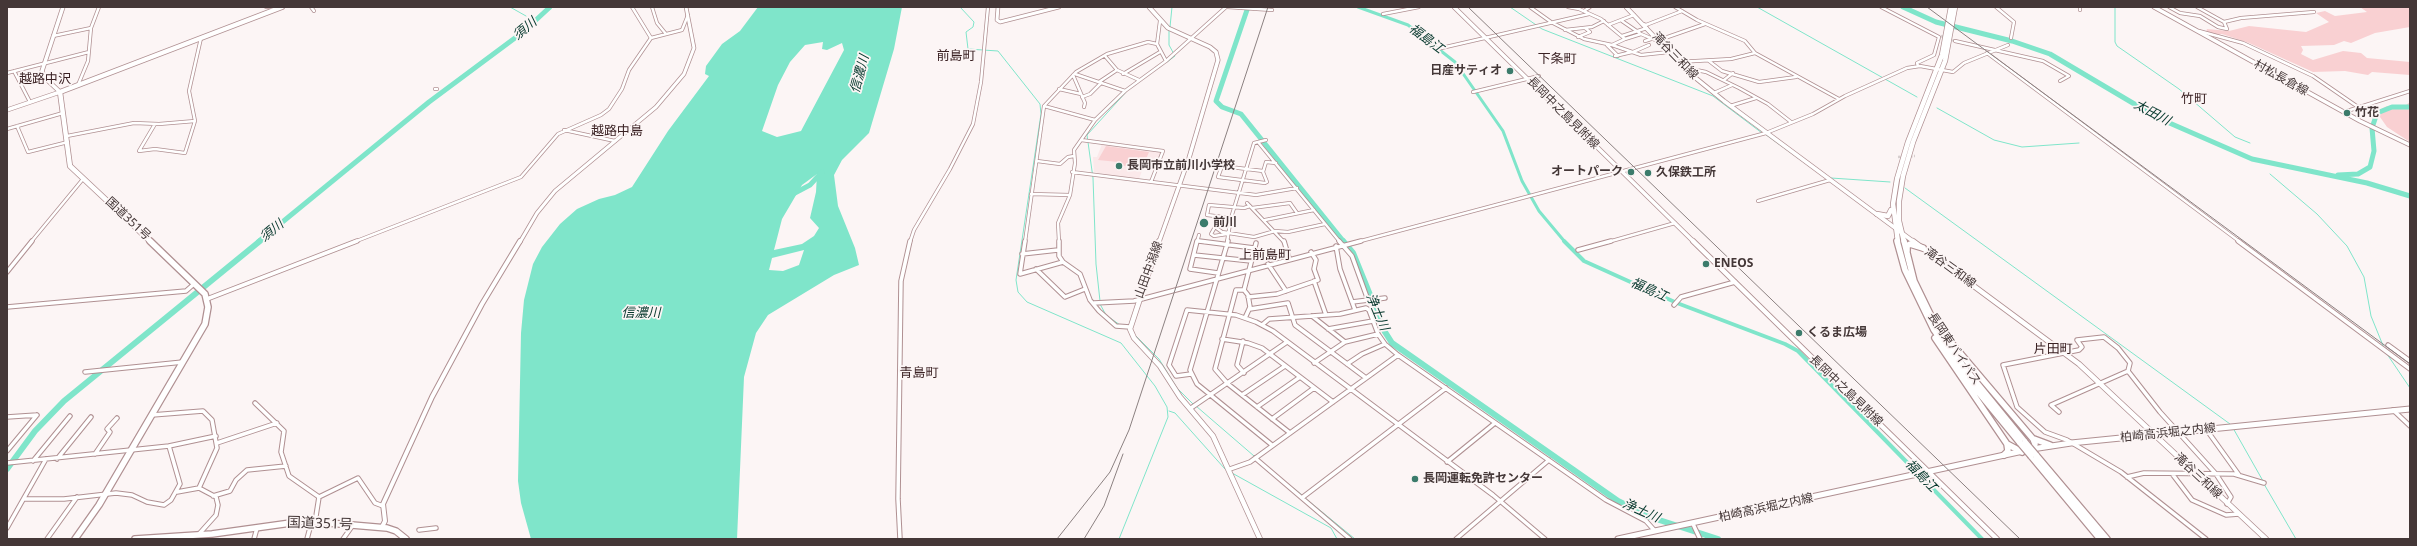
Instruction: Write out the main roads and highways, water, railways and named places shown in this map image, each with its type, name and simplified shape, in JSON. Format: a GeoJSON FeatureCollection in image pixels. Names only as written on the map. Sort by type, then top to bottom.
{"type":"FeatureCollection","features":[{"type":"Feature","properties":{"kind":"highway"},"geometry":{"type":"LineString","coordinates":[[60,92],[282,7]]}},
{"type":"Feature","properties":{"kind":"highway","name":"長岡東バイパス"},"geometry":{"type":"LineString","coordinates":[[1930,314],[1914,281],[1901,232],[1898,213],[1903,176],[1913,142],[1951,38],[1951,7]]}},
{"type":"Feature","properties":{"kind":"highway","name":"長岡東バイパス"},"geometry":{"type":"LineString","coordinates":[[1952,17],[1955,7]]}},
{"type":"Feature","properties":{"kind":"highway","name":"長岡東バイパス"},"geometry":{"type":"LineString","coordinates":[[1939,71],[1902,158],[1894,193],[1895,227],[1905,270],[1922,307],[1946,346],[2006,423],[2107,539]]}},
{"type":"Feature","properties":{"kind":"highway","name":"国道351号"},"geometry":{"type":"LineString","coordinates":[[60,92],[68,142],[69,164],[83,179],[196,283],[206,296],[208,312],[205,324],[152,415],[105,494],[75,539]]}},
{"type":"Feature","properties":{"kind":"highway"},"geometry":{"type":"LineString","coordinates":[[1877,214],[1886,216],[1891,214],[1892,190],[1902,158]]}},
{"type":"Feature","properties":{"kind":"highway"},"geometry":{"type":"LineString","coordinates":[[1923,248],[1912,244],[1907,248],[1930,314],[1946,346],[1995,427],[2007,444],[2022,452]]}},
{"type":"Feature","properties":{"kind":"highway"},"geometry":{"type":"LineString","coordinates":[[1946,346],[1982,381],[2033,439],[2035,444],[2033,449]]}},
{"type":"Feature","properties":{"kind":"highway"},"geometry":{"type":"LineString","coordinates":[[2033,439],[2050,446]]}},
{"type":"Feature","properties":{"kind":"highway"},"geometry":{"type":"LineString","coordinates":[[2004,455],[2008,451],[2007,444]]}},
{"type":"Feature","properties":{"kind":"highway","name":"長岡東バイパス"},"geometry":{"type":"LineString","coordinates":[[2034,456],[2100,539]]}},
{"type":"Feature","properties":{"kind":"highway","name":"国道351号"},"geometry":{"type":"LineString","coordinates":[[135,539],[198,535],[211,537],[289,522],[312,522],[382,527],[396,531],[406,539]]}},
{"type":"Feature","properties":{"kind":"main road"},"geometry":{"type":"LineString","coordinates":[[7,110],[60,92],[44,77],[44,63],[63,7]]}},
{"type":"Feature","properties":{"kind":"main road","name":"山田中潟線"},"geometry":{"type":"LineString","coordinates":[[1149,7],[1160,21],[1172,30],[1213,49],[1218,60],[1180,186],[1130,328],[1134,338],[1160,366],[1180,397],[1213,436],[1230,469],[1260,539]]}},
{"type":"Feature","properties":{"kind":"main road","name":"長岡中之島見附線"},"geometry":{"type":"LineString","coordinates":[[1454,7],[1528,78],[1926,472],[1998,539]]}},
{"type":"Feature","properties":{"kind":"main road","name":"滝谷三和線"},"geometry":{"type":"LineString","coordinates":[[1626,7],[1660,41],[1682,67],[1730,106],[2065,353],[2266,539]]}},
{"type":"Feature","properties":{"kind":"main road","name":"村松長倉線"},"geometry":{"type":"LineString","coordinates":[[2154,7],[2369,126],[2410,145]]}},
{"type":"Feature","properties":{"kind":"main road","name":"柏崎高浜堀之内線"},"geometry":{"type":"LineString","coordinates":[[1618,539],[2050,446],[2410,409]]}},
{"type":"Feature","properties":{"kind":"water","name":"信濃川"},"geometry":{"type":"Polygon","coordinates":[[[758,7],[902,7],[894,49],[869,133],[842,160],[834,175],[838,206],[855,248],[859,265],[834,275],[768,315],[756,333],[744,377],[737,539],[531,539],[521,503],[518,481],[521,333],[524,300],[533,264],[542,247],[560,224],[577,209],[632,187],[668,131],[709,76],[705,74],[706,66],[722,44],[740,31],[758,7]],[[823,42],[805,45],[790,62],[778,85],[762,131],[777,137],[801,131],[844,50],[842,43],[827,50],[822,49],[823,42]],[[817,174],[802,185],[782,219],[774,250],[802,244],[814,236],[819,228],[810,218],[816,192],[817,174]],[[804,250],[772,258],[769,270],[783,271],[799,265],[804,250]]]}},
{"type":"Feature","properties":{"kind":"waterway"},"geometry":{"type":"LineString","coordinates":[[510,7],[526,16]]}},
{"type":"Feature","properties":{"kind":"waterway","name":"須川"},"geometry":{"type":"LineString","coordinates":[[258,242],[429,102],[523,32],[550,7]]}},
{"type":"Feature","properties":{"kind":"waterway"},"geometry":{"type":"LineString","coordinates":[[960,7],[974,22],[973,27],[966,32],[968,49],[998,51],[1040,104],[1041,114],[1016,280],[1018,292],[1027,302],[1121,343],[1155,386],[1167,407],[1168,417],[1119,539]]}},
{"type":"Feature","properties":{"kind":"waterway"},"geometry":{"type":"LineString","coordinates":[[1170,27],[1172,7]]}},
{"type":"Feature","properties":{"kind":"waterway","name":"浄土川"},"geometry":{"type":"LineString","coordinates":[[1248,7],[1216,101],[1222,107],[1241,114],[1344,242]]}},
{"type":"Feature","properties":{"kind":"waterway","name":"福島江"},"geometry":{"type":"LineString","coordinates":[[1358,7],[1408,25],[1455,62],[1503,131],[1522,181],[1539,211],[1565,242]]}},
{"type":"Feature","properties":{"kind":"waterway"},"geometry":{"type":"LineString","coordinates":[[1510,7],[1542,29],[1713,96],[1762,133]]}},
{"type":"Feature","properties":{"kind":"waterway"},"geometry":{"type":"LineString","coordinates":[[1757,7],[1917,97]]}},
{"type":"Feature","properties":{"kind":"waterway","name":"太田川"},"geometry":{"type":"LineString","coordinates":[[1903,7],[1936,22],[2012,41],[2050,54],[2158,118],[2252,159],[2367,183],[2410,196]]}},
{"type":"Feature","properties":{"kind":"waterway"},"geometry":{"type":"LineString","coordinates":[[2115,7],[2115,42],[2117,46],[2179,89],[2235,137],[2250,143]]}},
{"type":"Feature","properties":{"kind":"waterway"},"geometry":{"type":"LineString","coordinates":[[1167,62],[1175,56],[1169,45],[1169,30]]}},
{"type":"Feature","properties":{"kind":"waterway"},"geometry":{"type":"LineString","coordinates":[[1100,301],[1096,264],[1093,178],[1087,135],[1127,91]]}},
{"type":"Feature","properties":{"kind":"waterway"},"geometry":{"type":"LineString","coordinates":[[2338,175],[2358,174],[2370,167],[2374,151],[2372,128],[2377,113],[2392,107],[2410,107]]}},
{"type":"Feature","properties":{"kind":"waterway"},"geometry":{"type":"LineString","coordinates":[[1937,108],[1994,140],[2022,147],[2079,143]]}},
{"type":"Feature","properties":{"kind":"waterway"},"geometry":{"type":"LineString","coordinates":[[1765,134],[1824,177]]}},
{"type":"Feature","properties":{"kind":"waterway","name":"信濃川"},"geometry":{"type":"LineString","coordinates":[[793,194],[810,185],[822,172]]}},
{"type":"Feature","properties":{"kind":"waterway"},"geometry":{"type":"LineString","coordinates":[[2270,174],[2317,214],[2347,246],[2364,277],[2371,316],[2384,348]]}},
{"type":"Feature","properties":{"kind":"waterway"},"geometry":{"type":"LineString","coordinates":[[1831,178],[1890,182]]}},
{"type":"Feature","properties":{"kind":"waterway"},"geometry":{"type":"LineString","coordinates":[[1905,188],[2230,424]]}},
{"type":"Feature","properties":{"kind":"waterway","name":"須川"},"geometry":{"type":"LineString","coordinates":[[7,469],[35,431],[64,401],[260,241]]}},
{"type":"Feature","properties":{"kind":"waterway","name":"浄土川"},"geometry":{"type":"LineString","coordinates":[[1343,241],[1353,253],[1385,332],[1392,343],[1618,501],[1650,517],[1718,539]]}},
{"type":"Feature","properties":{"kind":"waterway","name":"福島江"},"geometry":{"type":"LineString","coordinates":[[1565,242],[1584,261],[1677,303],[1785,344],[1798,351],[1982,539]]}},
{"type":"Feature","properties":{"kind":"waterway"},"geometry":{"type":"LineString","coordinates":[[1100,304],[1106,315],[1120,325]]}},
{"type":"Feature","properties":{"kind":"waterway"},"geometry":{"type":"LineString","coordinates":[[1134,334],[1159,359],[1177,388],[1193,404]]}},
{"type":"Feature","properties":{"kind":"waterway"},"geometry":{"type":"LineString","coordinates":[[2387,354],[2410,388]]}},
{"type":"Feature","properties":{"kind":"waterway"},"geometry":{"type":"LineString","coordinates":[[1196,406],[1254,456]]}},
{"type":"Feature","properties":{"kind":"waterway"},"geometry":{"type":"LineString","coordinates":[[1169,411],[1175,413],[1225,469]]}},
{"type":"Feature","properties":{"kind":"waterway"},"geometry":{"type":"LineString","coordinates":[[2233,428],[2263,481]]}},
{"type":"Feature","properties":{"kind":"waterway"},"geometry":{"type":"LineString","coordinates":[[1232,473],[1331,528],[1337,539]]}},
{"type":"Feature","properties":{"kind":"waterway"},"geometry":{"type":"LineString","coordinates":[[2264,484],[2296,539]]}},
{"type":"Feature","properties":{"kind":"waterway"},"geometry":{"type":"LineString","coordinates":[[1292,487],[1302,495]]}},
{"type":"Feature","properties":{"kind":"waterway"},"geometry":{"type":"LineString","coordinates":[[1305,498],[1355,539]]}},
{"type":"Feature","properties":{"kind":"tunnel"},"geometry":{"type":"LineString","coordinates":[[1941,36],[1955,41]]}},
{"type":"Feature","properties":{"kind":"tunnel"},"geometry":{"type":"LineString","coordinates":[[1898,157],[1915,156]]}},
{"type":"Feature","properties":{"kind":"railway"},"geometry":{"type":"LineString","coordinates":[[1057,539],[1110,472],[1129,430],[1268,7]]}},
{"type":"Feature","properties":{"kind":"railway"},"geometry":{"type":"LineString","coordinates":[[1468,7],[2020,539]]}},
{"type":"Feature","properties":{"kind":"railway"},"geometry":{"type":"LineString","coordinates":[[1927,7],[2410,364]]}},
{"type":"Feature","properties":{"kind":"railway"},"geometry":{"type":"LineString","coordinates":[[1084,539],[1104,506],[1123,454]]}},
{"type":"Feature","properties":{"kind":"place","name":"日産サティオ"},"geometry":{"type":"Point","coordinates":[1510,71]}},
{"type":"Feature","properties":{"kind":"place","name":"竹花"},"geometry":{"type":"Point","coordinates":[2347,113]}},
{"type":"Feature","properties":{"kind":"place","name":"長岡市立前川小学校"},"geometry":{"type":"Point","coordinates":[1119,166]}},
{"type":"Feature","properties":{"kind":"place","name":"オートパーク"},"geometry":{"type":"Point","coordinates":[1631,172]}},
{"type":"Feature","properties":{"kind":"place","name":"久保鉄工所"},"geometry":{"type":"Point","coordinates":[1648,173]}},
{"type":"Feature","properties":{"kind":"place","name":"前川"},"geometry":{"type":"Point","coordinates":[1204,223]}},
{"type":"Feature","properties":{"kind":"place","name":"ENEOS"},"geometry":{"type":"Point","coordinates":[1706,264]}},
{"type":"Feature","properties":{"kind":"place","name":"くるま広場"},"geometry":{"type":"Point","coordinates":[1799,333]}},
{"type":"Feature","properties":{"kind":"place","name":"長岡運転免許センター"},"geometry":{"type":"Point","coordinates":[1415,479]}},
{"type":"Feature","properties":{"kind":"district","name":"前島町"},"geometry":{"type":"Point","coordinates":[956,56]}},
{"type":"Feature","properties":{"kind":"district","name":"下条町"},"geometry":{"type":"Point","coordinates":[1557,59]}},
{"type":"Feature","properties":{"kind":"district","name":"越路中沢"},"geometry":{"type":"Point","coordinates":[45,79]}},
{"type":"Feature","properties":{"kind":"district","name":"竹町"},"geometry":{"type":"Point","coordinates":[2194,99]}},
{"type":"Feature","properties":{"kind":"district","name":"越路中島"},"geometry":{"type":"Point","coordinates":[617,131]}},
{"type":"Feature","properties":{"kind":"district","name":"上前島町"},"geometry":{"type":"Point","coordinates":[1265,255]}},
{"type":"Feature","properties":{"kind":"district","name":"片田町"},"geometry":{"type":"Point","coordinates":[2053,349]}},
{"type":"Feature","properties":{"kind":"district","name":"青島町"},"geometry":{"type":"Point","coordinates":[919,373]}}]}
